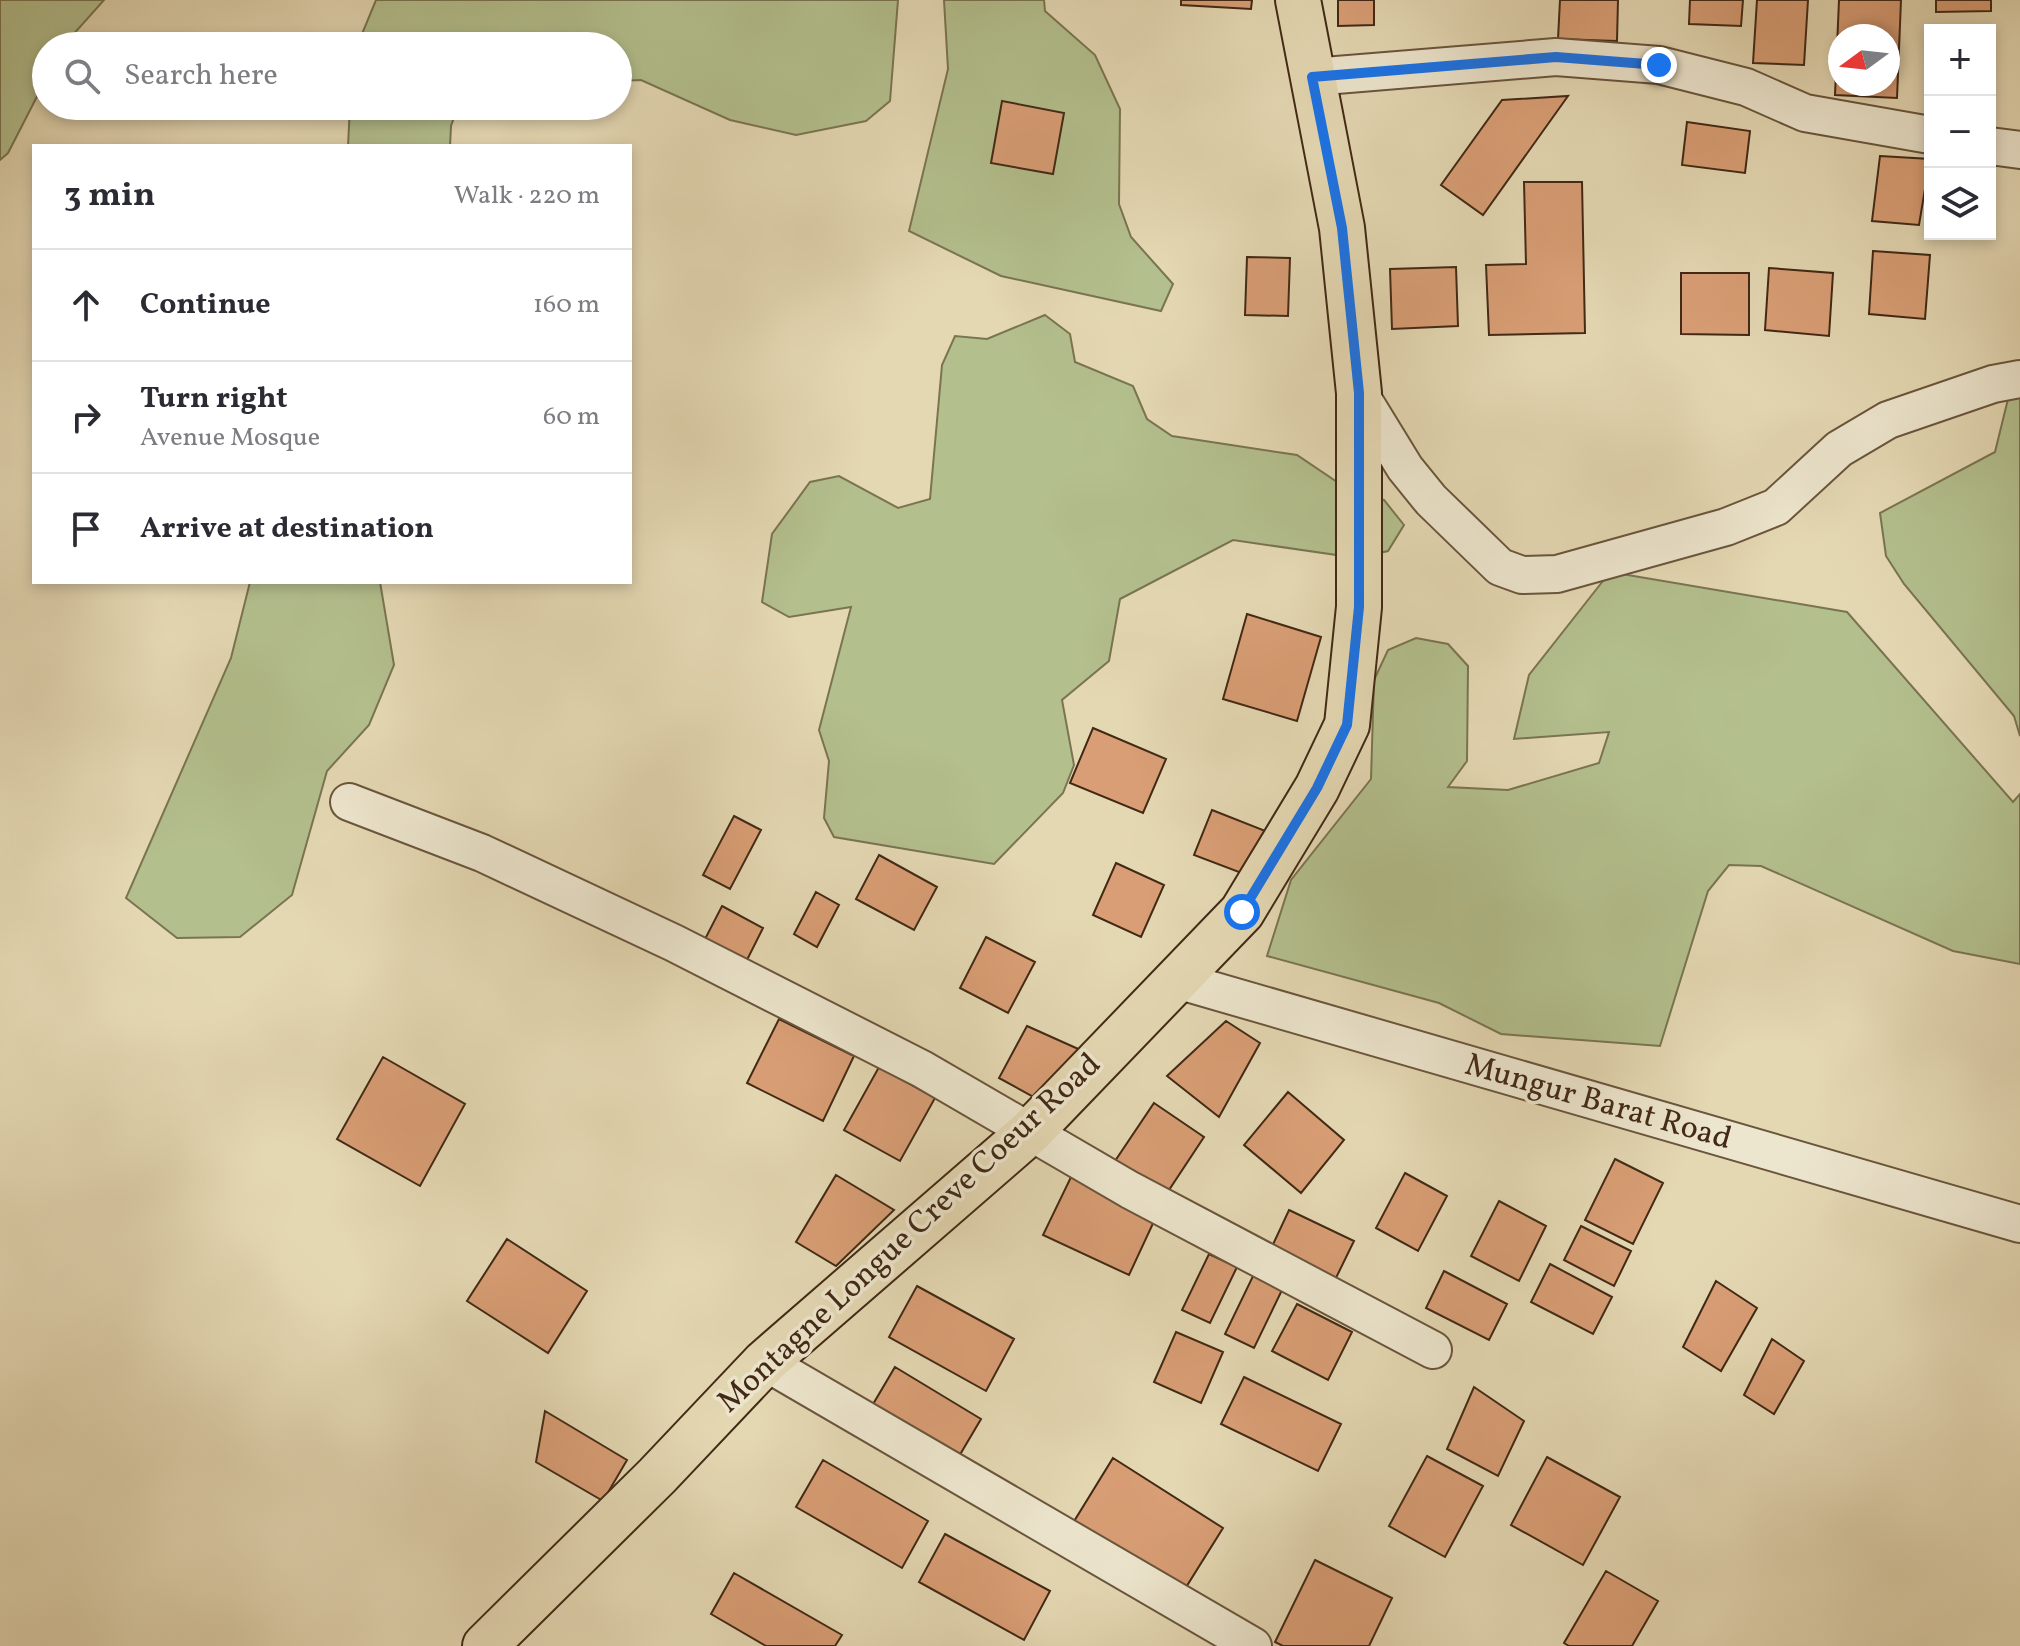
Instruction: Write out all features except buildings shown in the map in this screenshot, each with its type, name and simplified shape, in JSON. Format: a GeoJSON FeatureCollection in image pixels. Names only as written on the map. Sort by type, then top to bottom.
{"type":"FeatureCollection","features":[{"type":"Feature","properties":{"kind":"main road","name":"Montagne Longue Creve Coeur Road"},"geometry":{"type":"LineString","coordinates":[[485,1646],[657,1476],[765,1362],[1031,1131],[1242,912],[1317,788],[1347,725],[1359,607],[1359,393],[1342,228],[1298,0]]}},
{"type":"Feature","properties":{"kind":"street"},"geometry":{"type":"LineString","coordinates":[[1312,77],[1556,57],[1659,65],[1746,87],[1805,113],[1924,134]]}},
{"type":"Feature","properties":{"kind":"street"},"geometry":{"type":"LineString","coordinates":[[1996,147],[2020,150]]}},
{"type":"Feature","properties":{"kind":"street"},"geometry":{"type":"LineString","coordinates":[[1359,393],[1405,468],[1431,500],[1500,567],[1522,575],[1557,574],[1726,527],[1776,507],[1839,449],[1888,420],[1993,384],[2020,379]]}},
{"type":"Feature","properties":{"kind":"street"},"geometry":{"type":"LineString","coordinates":[[349,802],[482,853],[674,943],[922,1069],[1130,1190],[1433,1350]]}},
{"type":"Feature","properties":{"kind":"street","name":"Mungur Barat Road"},"geometry":{"type":"LineString","coordinates":[[1177,980],[2020,1224]]}},
{"type":"Feature","properties":{"kind":"street"},"geometry":{"type":"LineString","coordinates":[[765,1362],[1253,1646]]}},
{"type":"Feature","properties":{"kind":"green space"},"geometry":{"type":"Polygon","coordinates":[[[0,0],[104,0],[75,32],[32,32],[32,106],[8,153],[0,160],[0,0]]]}},
{"type":"Feature","properties":{"kind":"green space"},"geometry":{"type":"Polygon","coordinates":[[[376,0],[898,0],[890,101],[866,121],[796,135],[730,120],[641,80],[632,80],[632,32],[363,32],[376,0]]]}},
{"type":"Feature","properties":{"kind":"green space"},"geometry":{"type":"Polygon","coordinates":[[[944,0],[1044,0],[1045,11],[1095,55],[1120,109],[1119,204],[1131,237],[1173,284],[1161,311],[1001,276],[909,231],[948,69],[944,0]]]}},
{"type":"Feature","properties":{"kind":"green space"},"geometry":{"type":"Polygon","coordinates":[[[349,120],[453,120],[450,144],[348,144],[349,120]]]}},
{"type":"Feature","properties":{"kind":"green space"},"geometry":{"type":"Polygon","coordinates":[[[1045,315],[1070,334],[1075,362],[1133,386],[1147,419],[1172,436],[1297,455],[1352,492],[1384,500],[1404,525],[1388,551],[1357,558],[1233,540],[1120,599],[1109,661],[1062,700],[1074,765],[1063,793],[994,864],[834,837],[824,818],[829,761],[819,730],[851,607],[789,617],[762,602],[772,534],[810,482],[839,476],[898,508],[930,499],[942,365],[955,336],[987,339],[1045,315]]]}},
{"type":"Feature","properties":{"kind":"green space"},"geometry":{"type":"Polygon","coordinates":[[[2010,391],[2020,393],[2020,736],[2014,716],[1904,584],[1886,556],[1880,513],[1995,452],[2010,391]]]}},
{"type":"Feature","properties":{"kind":"green space"},"geometry":{"type":"Polygon","coordinates":[[[1610,572],[1847,612],[2013,802],[2020,794],[2020,964],[1953,951],[1761,866],[1729,865],[1708,891],[1660,1046],[1501,1034],[1439,1003],[1267,956],[1291,880],[1371,779],[1374,680],[1388,650],[1416,638],[1448,644],[1468,666],[1467,761],[1448,787],[1508,790],[1599,763],[1609,732],[1514,739],[1529,675],[1610,572]]]}},
{"type":"Feature","properties":{"kind":"green space"},"geometry":{"type":"Polygon","coordinates":[[[250,584],[380,584],[394,665],[369,725],[327,771],[292,895],[240,937],[177,938],[126,898],[231,658],[250,584]]]}},
{"type":"Feature","properties":{"kind":"route"},"geometry":{"type":"LineString","coordinates":[[1242,912],[1317,788],[1347,725],[1359,607],[1359,393],[1342,228],[1312,77],[1556,57],[1659,65]]}}]}
